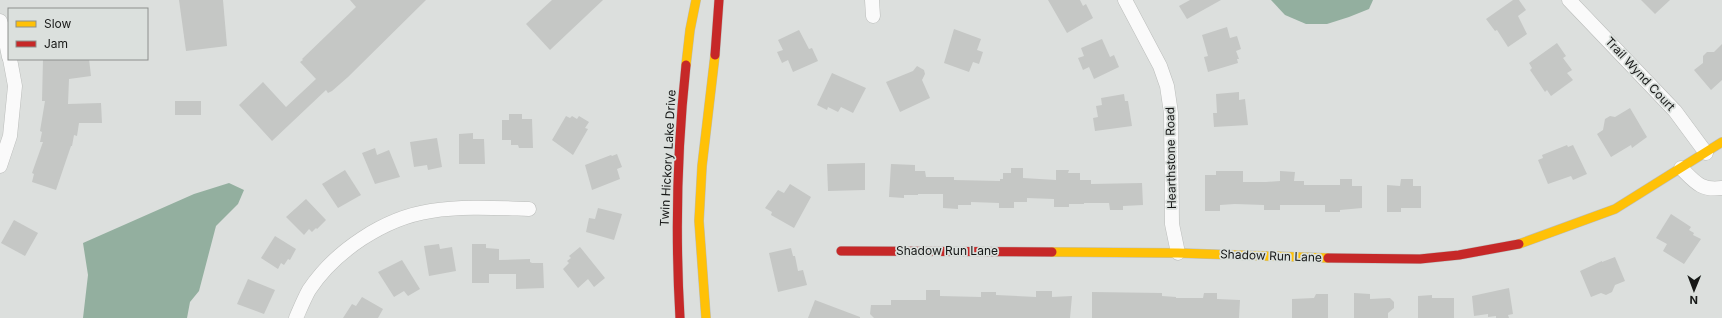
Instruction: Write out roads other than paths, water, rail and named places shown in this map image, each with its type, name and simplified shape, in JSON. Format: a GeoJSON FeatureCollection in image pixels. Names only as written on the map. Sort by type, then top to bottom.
{"type":"FeatureCollection","features":[{"type":"Feature","properties":{"kind":"street","name":"Twin Hickory Lake Drive"},"geometry":{"type":"LineString","coordinates":[[680,318],[676,233],[678,159],[687,58],[692,15],[696,0]]}},
{"type":"Feature","properties":{"kind":"street"},"geometry":{"type":"LineString","coordinates":[[706,318],[699,220],[702,173],[715,57],[719,0]]}},
{"type":"Feature","properties":{"kind":"street"},"geometry":{"type":"LineString","coordinates":[[872,0],[873,16]]}},
{"type":"Feature","properties":{"kind":"street","name":"Hearthstone Road"},"geometry":{"type":"LineString","coordinates":[[1125,0],[1160,66],[1167,86],[1171,114],[1172,224],[1178,253]]}},
{"type":"Feature","properties":{"kind":"street","name":"Trail Wynd Court"},"geometry":{"type":"LineString","coordinates":[[1569,0],[1675,111],[1706,152]]}},
{"type":"Feature","properties":{"kind":"street"},"geometry":{"type":"LineString","coordinates":[[0,21],[3,39],[8,55]]}},
{"type":"Feature","properties":{"kind":"street"},"geometry":{"type":"LineString","coordinates":[[0,166],[10,136],[15,86],[9,60]]}},
{"type":"Feature","properties":{"kind":"street","name":"Shadow Run Lane"},"geometry":{"type":"LineString","coordinates":[[841,251],[1178,253],[1343,259],[1412,259],[1459,255],[1516,245],[1615,209],[1722,142]]}},
{"type":"Feature","properties":{"kind":"street"},"geometry":{"type":"LineString","coordinates":[[1681,168],[1693,181],[1704,188],[1722,188]]}},
{"type":"Feature","properties":{"kind":"street"},"geometry":{"type":"LineString","coordinates":[[296,318],[309,290],[339,257],[365,236],[384,226],[404,218],[431,211],[485,208],[529,209]]}}]}
